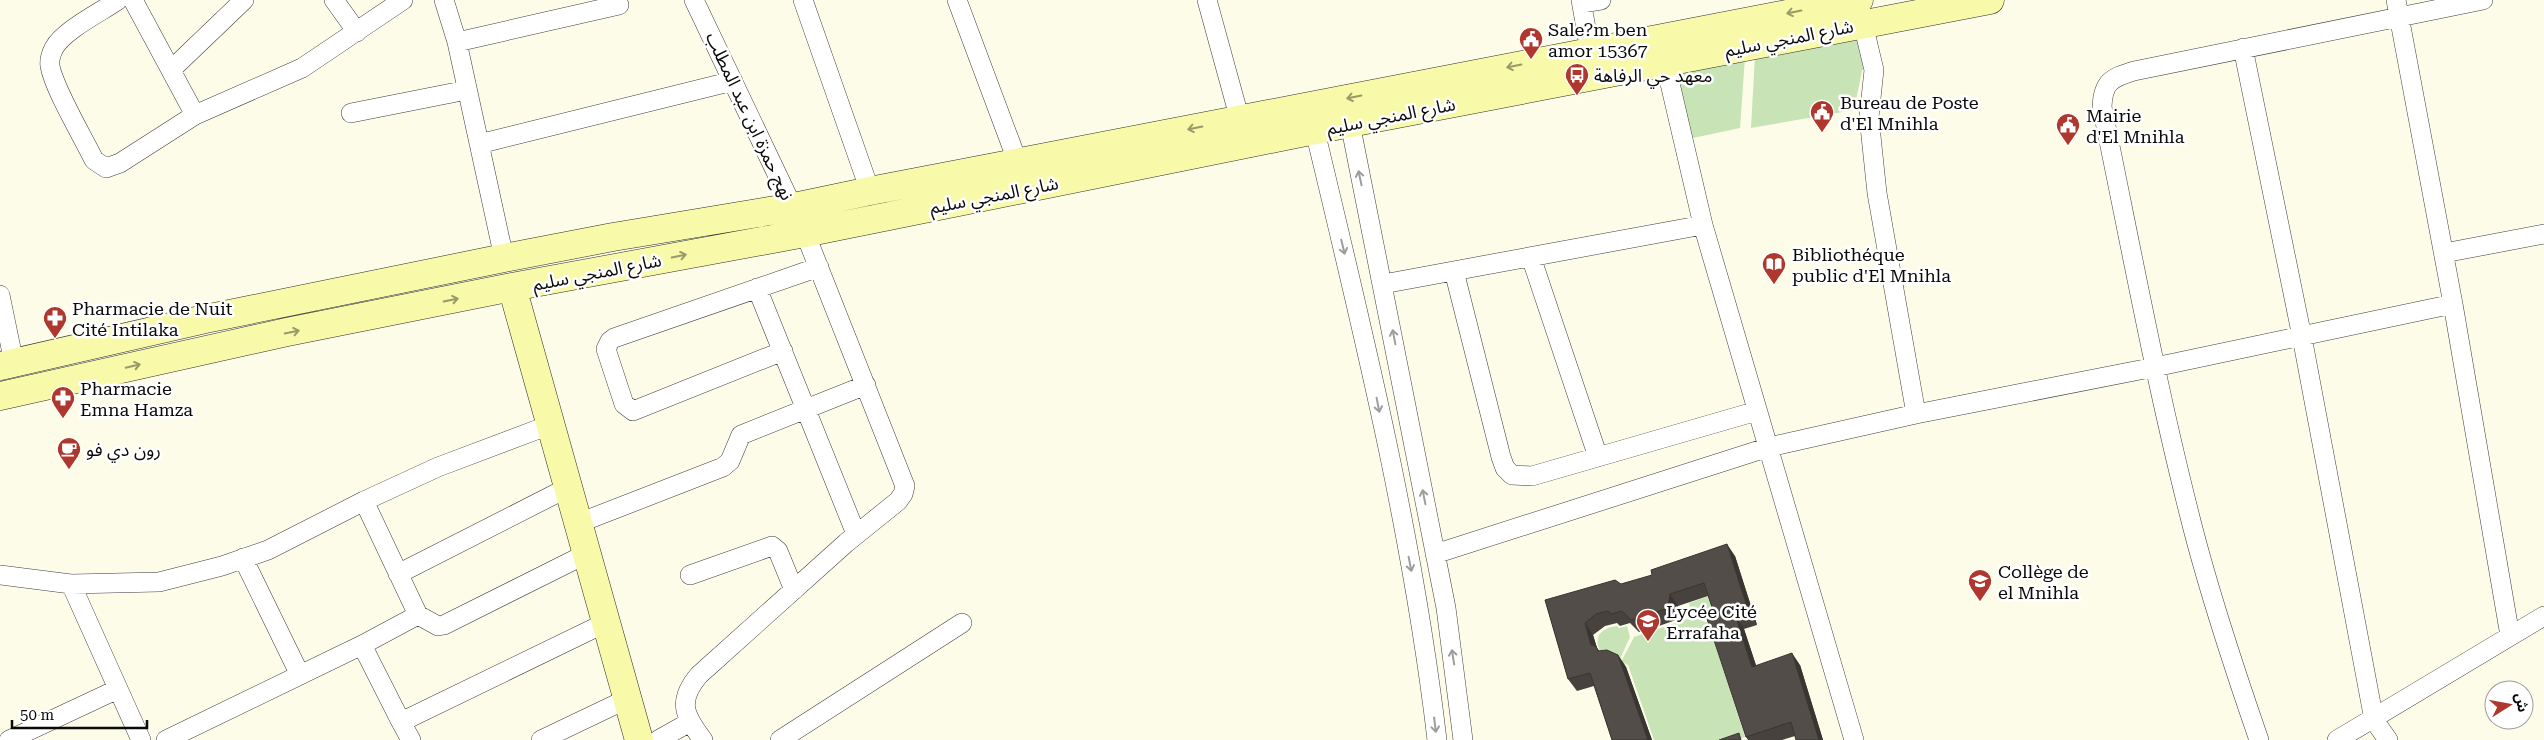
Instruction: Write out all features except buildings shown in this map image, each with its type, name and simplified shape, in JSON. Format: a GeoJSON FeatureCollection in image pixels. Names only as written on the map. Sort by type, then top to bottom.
{"type":"FeatureCollection","features":[{"type":"Feature","properties":{"kind":"main road","name":"شارع المنجي سليم"},"geometry":{"type":"LineString","coordinates":[[7,364],[206,319],[613,236],[794,207],[1590,51],[1768,20],[1990,0]]}},
{"type":"Feature","properties":{"kind":"main road","name":"شارع المنجي سليم"},"geometry":{"type":"LineString","coordinates":[[0,396],[269,336],[512,287],[805,233],[1350,123],[1665,62],[1768,20]]}},
{"type":"Feature","properties":{"kind":"main road"},"geometry":{"type":"LineString","coordinates":[[512,287],[629,698],[639,740]]}},
{"type":"Feature","properties":{"kind":"street"},"geometry":{"type":"LineString","coordinates":[[118,0],[63,38],[55,47],[50,57],[50,67],[56,83],[94,160],[99,166],[112,167],[195,115],[302,68],[402,0]]}},
{"type":"Feature","properties":{"kind":"street"},"geometry":{"type":"LineString","coordinates":[[133,0],[195,115]]}},
{"type":"Feature","properties":{"kind":"street"},"geometry":{"type":"LineString","coordinates":[[171,70],[244,0]]}},
{"type":"Feature","properties":{"kind":"street"},"geometry":{"type":"LineString","coordinates":[[334,0],[356,32]]}},
{"type":"Feature","properties":{"kind":"street"},"geometry":{"type":"LineString","coordinates":[[444,0],[456,42],[504,258]]}},
{"type":"Feature","properties":{"kind":"street","name":"نهج حمزة ابن عبد المطلب"},"geometry":{"type":"LineString","coordinates":[[690,722],[685,704],[690,686],[698,675],[856,534],[898,501],[903,494],[905,486],[794,207],[694,0]]}},
{"type":"Feature","properties":{"kind":"street"},"geometry":{"type":"LineString","coordinates":[[803,0],[870,191]]}},
{"type":"Feature","properties":{"kind":"street"},"geometry":{"type":"LineString","coordinates":[[957,0],[1018,164]]}},
{"type":"Feature","properties":{"kind":"street"},"geometry":{"type":"LineString","coordinates":[[1207,0],[1240,120]]}},
{"type":"Feature","properties":{"kind":"street"},"geometry":{"type":"LineString","coordinates":[[1590,51],[1582,2],[1601,0]]}},
{"type":"Feature","properties":{"kind":"street"},"geometry":{"type":"LineString","coordinates":[[2396,0],[2398,19],[2444,253],[2510,636]]}},
{"type":"Feature","properties":{"kind":"street"},"geometry":{"type":"LineString","coordinates":[[2259,740],[2213,598],[2189,513],[2155,367],[2102,107],[2103,90],[2112,80],[2134,71],[2242,48],[2398,19],[2484,0]]}},
{"type":"Feature","properties":{"kind":"street"},"geometry":{"type":"LineString","coordinates":[[456,42],[619,6]]}},
{"type":"Feature","properties":{"kind":"street"},"geometry":{"type":"LineString","coordinates":[[1861,12],[1874,70],[1869,118],[1877,193],[1916,414]]}},
{"type":"Feature","properties":{"kind":"street"},"geometry":{"type":"LineString","coordinates":[[2242,48],[2302,336],[2374,720],[2388,740]]}},
{"type":"Feature","properties":{"kind":"street"},"geometry":{"type":"LineString","coordinates":[[1665,62],[1703,226],[1854,740]]}},
{"type":"Feature","properties":{"kind":"street"},"geometry":{"type":"LineString","coordinates":[[479,144],[733,81]]}},
{"type":"Feature","properties":{"kind":"street"},"geometry":{"type":"LineString","coordinates":[[351,113],[467,90]]}},
{"type":"Feature","properties":{"kind":"street"},"geometry":{"type":"LineString","coordinates":[[1350,123],[1435,554],[1458,691],[1463,740]]}},
{"type":"Feature","properties":{"kind":"street"},"geometry":{"type":"LineString","coordinates":[[1315,131],[1366,345],[1413,581],[1432,696],[1437,740]]}},
{"type":"Feature","properties":{"kind":"street"},"geometry":{"type":"LineString","coordinates":[[1383,284],[1703,226]]}},
{"type":"Feature","properties":{"kind":"street"},"geometry":{"type":"LineString","coordinates":[[2444,253],[2544,234]]}},
{"type":"Feature","properties":{"kind":"street"},"geometry":{"type":"LineString","coordinates":[[1531,257],[1598,457]]}},
{"type":"Feature","properties":{"kind":"street"},"geometry":{"type":"LineString","coordinates":[[783,351],[636,410],[630,410],[624,404],[606,355],[607,344],[610,341],[819,267]]}},
{"type":"Feature","properties":{"kind":"street"},"geometry":{"type":"LineString","coordinates":[[1454,271],[1505,468],[1512,475],[1526,477],[1757,411]]}},
{"type":"Feature","properties":{"kind":"street"},"geometry":{"type":"LineString","coordinates":[[757,288],[856,534]]}},
{"type":"Feature","properties":{"kind":"street"},"geometry":{"type":"LineString","coordinates":[[0,295],[7,364]]}},
{"type":"Feature","properties":{"kind":"street"},"geometry":{"type":"LineString","coordinates":[[1435,554],[1769,447],[1916,414],[2155,367],[2453,304]]}},
{"type":"Feature","properties":{"kind":"street"},"geometry":{"type":"LineString","coordinates":[[579,523],[723,467],[730,461],[741,435],[866,385]]}},
{"type":"Feature","properties":{"kind":"street"},"geometry":{"type":"LineString","coordinates":[[0,575],[71,584],[159,582],[243,558],[300,535],[364,501],[438,467],[552,424]]}},
{"type":"Feature","properties":{"kind":"street"},"geometry":{"type":"LineString","coordinates":[[398,574],[569,487]]}},
{"type":"Feature","properties":{"kind":"street"},"geometry":{"type":"LineString","coordinates":[[364,501],[418,615],[432,624],[444,625],[588,553]]}},
{"type":"Feature","properties":{"kind":"street"},"geometry":{"type":"LineString","coordinates":[[690,575],[772,546],[778,550],[794,590]]}},
{"type":"Feature","properties":{"kind":"street"},"geometry":{"type":"LineString","coordinates":[[243,558],[300,675]]}},
{"type":"Feature","properties":{"kind":"street"},"geometry":{"type":"LineString","coordinates":[[71,584],[141,740]]}},
{"type":"Feature","properties":{"kind":"street"},"geometry":{"type":"LineString","coordinates":[[166,740],[362,645],[418,615]]}},
{"type":"Feature","properties":{"kind":"street"},"geometry":{"type":"LineString","coordinates":[[2337,740],[2374,720],[2544,616]]}},
{"type":"Feature","properties":{"kind":"street"},"geometry":{"type":"LineString","coordinates":[[401,722],[607,622]]}},
{"type":"Feature","properties":{"kind":"street"},"geometry":{"type":"LineString","coordinates":[[780,740],[962,623]]}},
{"type":"Feature","properties":{"kind":"street"},"geometry":{"type":"LineString","coordinates":[[362,645],[410,740]]}},
{"type":"Feature","properties":{"kind":"street"},"geometry":{"type":"LineString","coordinates":[[9,740],[118,689]]}},
{"type":"Feature","properties":{"kind":"street"},"geometry":{"type":"LineString","coordinates":[[1432,696],[1458,691]]}},
{"type":"Feature","properties":{"kind":"street"},"geometry":{"type":"LineString","coordinates":[[541,740],[629,698]]}},
{"type":"Feature","properties":{"kind":"street"},"geometry":{"type":"LineString","coordinates":[[658,740],[690,722],[703,740]]}},
{"type":"Feature","properties":{"kind":"green space"},"geometry":{"type":"Polygon","coordinates":[[[1875,30],[1879,49],[1862,71],[1854,110],[1751,128],[1755,55],[1875,30]]]}},
{"type":"Feature","properties":{"kind":"green space"},"geometry":{"type":"Polygon","coordinates":[[[1745,57],[1740,128],[1679,141],[1670,73],[1745,57]]]}},
{"type":"Feature","properties":{"kind":"green space"},"geometry":{"type":"Polygon","coordinates":[[[1712,595],[1723,625],[1692,612],[1689,603],[1712,595]]]}},
{"type":"Feature","properties":{"kind":"green space"},"geometry":{"type":"Polygon","coordinates":[[[1693,617],[1708,623],[1745,737],[1735,740],[1654,740],[1628,665],[1621,662],[1634,637],[1693,617]]]}},
{"type":"Feature","properties":{"kind":"green space"},"geometry":{"type":"Polygon","coordinates":[[[1617,626],[1619,628],[1627,626],[1630,637],[1620,659],[1603,656],[1598,645],[1601,632],[1610,627],[1617,626]]]}},
{"type":"Feature","properties":{"kind":"place","name":"Sale?m ben amor 15367"},"geometry":{"type":"Point","coordinates":[1531,60]}},
{"type":"Feature","properties":{"kind":"place","name":"معهد حي الرفاهة"},"geometry":{"type":"Point","coordinates":[1577,96]}},
{"type":"Feature","properties":{"kind":"place","name":"Bureau de Poste d'El Mnihla"},"geometry":{"type":"Point","coordinates":[1822,133]}},
{"type":"Feature","properties":{"kind":"place","name":"Mairie d'El Mnihla"},"geometry":{"type":"Point","coordinates":[2068,146]}},
{"type":"Feature","properties":{"kind":"place","name":"Bibliothéque public d'El Mnihla"},"geometry":{"type":"Point","coordinates":[1774,285]}},
{"type":"Feature","properties":{"kind":"place","name":"Pharmacie de Nuit Cité Intilaka"},"geometry":{"type":"Point","coordinates":[55,339]}},
{"type":"Feature","properties":{"kind":"place","name":"Pharmacie Emna Hamza"},"geometry":{"type":"Point","coordinates":[63,419]}},
{"type":"Feature","properties":{"kind":"place","name":"رون دي فو"},"geometry":{"type":"Point","coordinates":[69,470]}},
{"type":"Feature","properties":{"kind":"place","name":"Collège de el Mnihla"},"geometry":{"type":"Point","coordinates":[1980,602]}},
{"type":"Feature","properties":{"kind":"place","name":"Lycée Cité Errafaha"},"geometry":{"type":"Point","coordinates":[1648,642]}}]}
